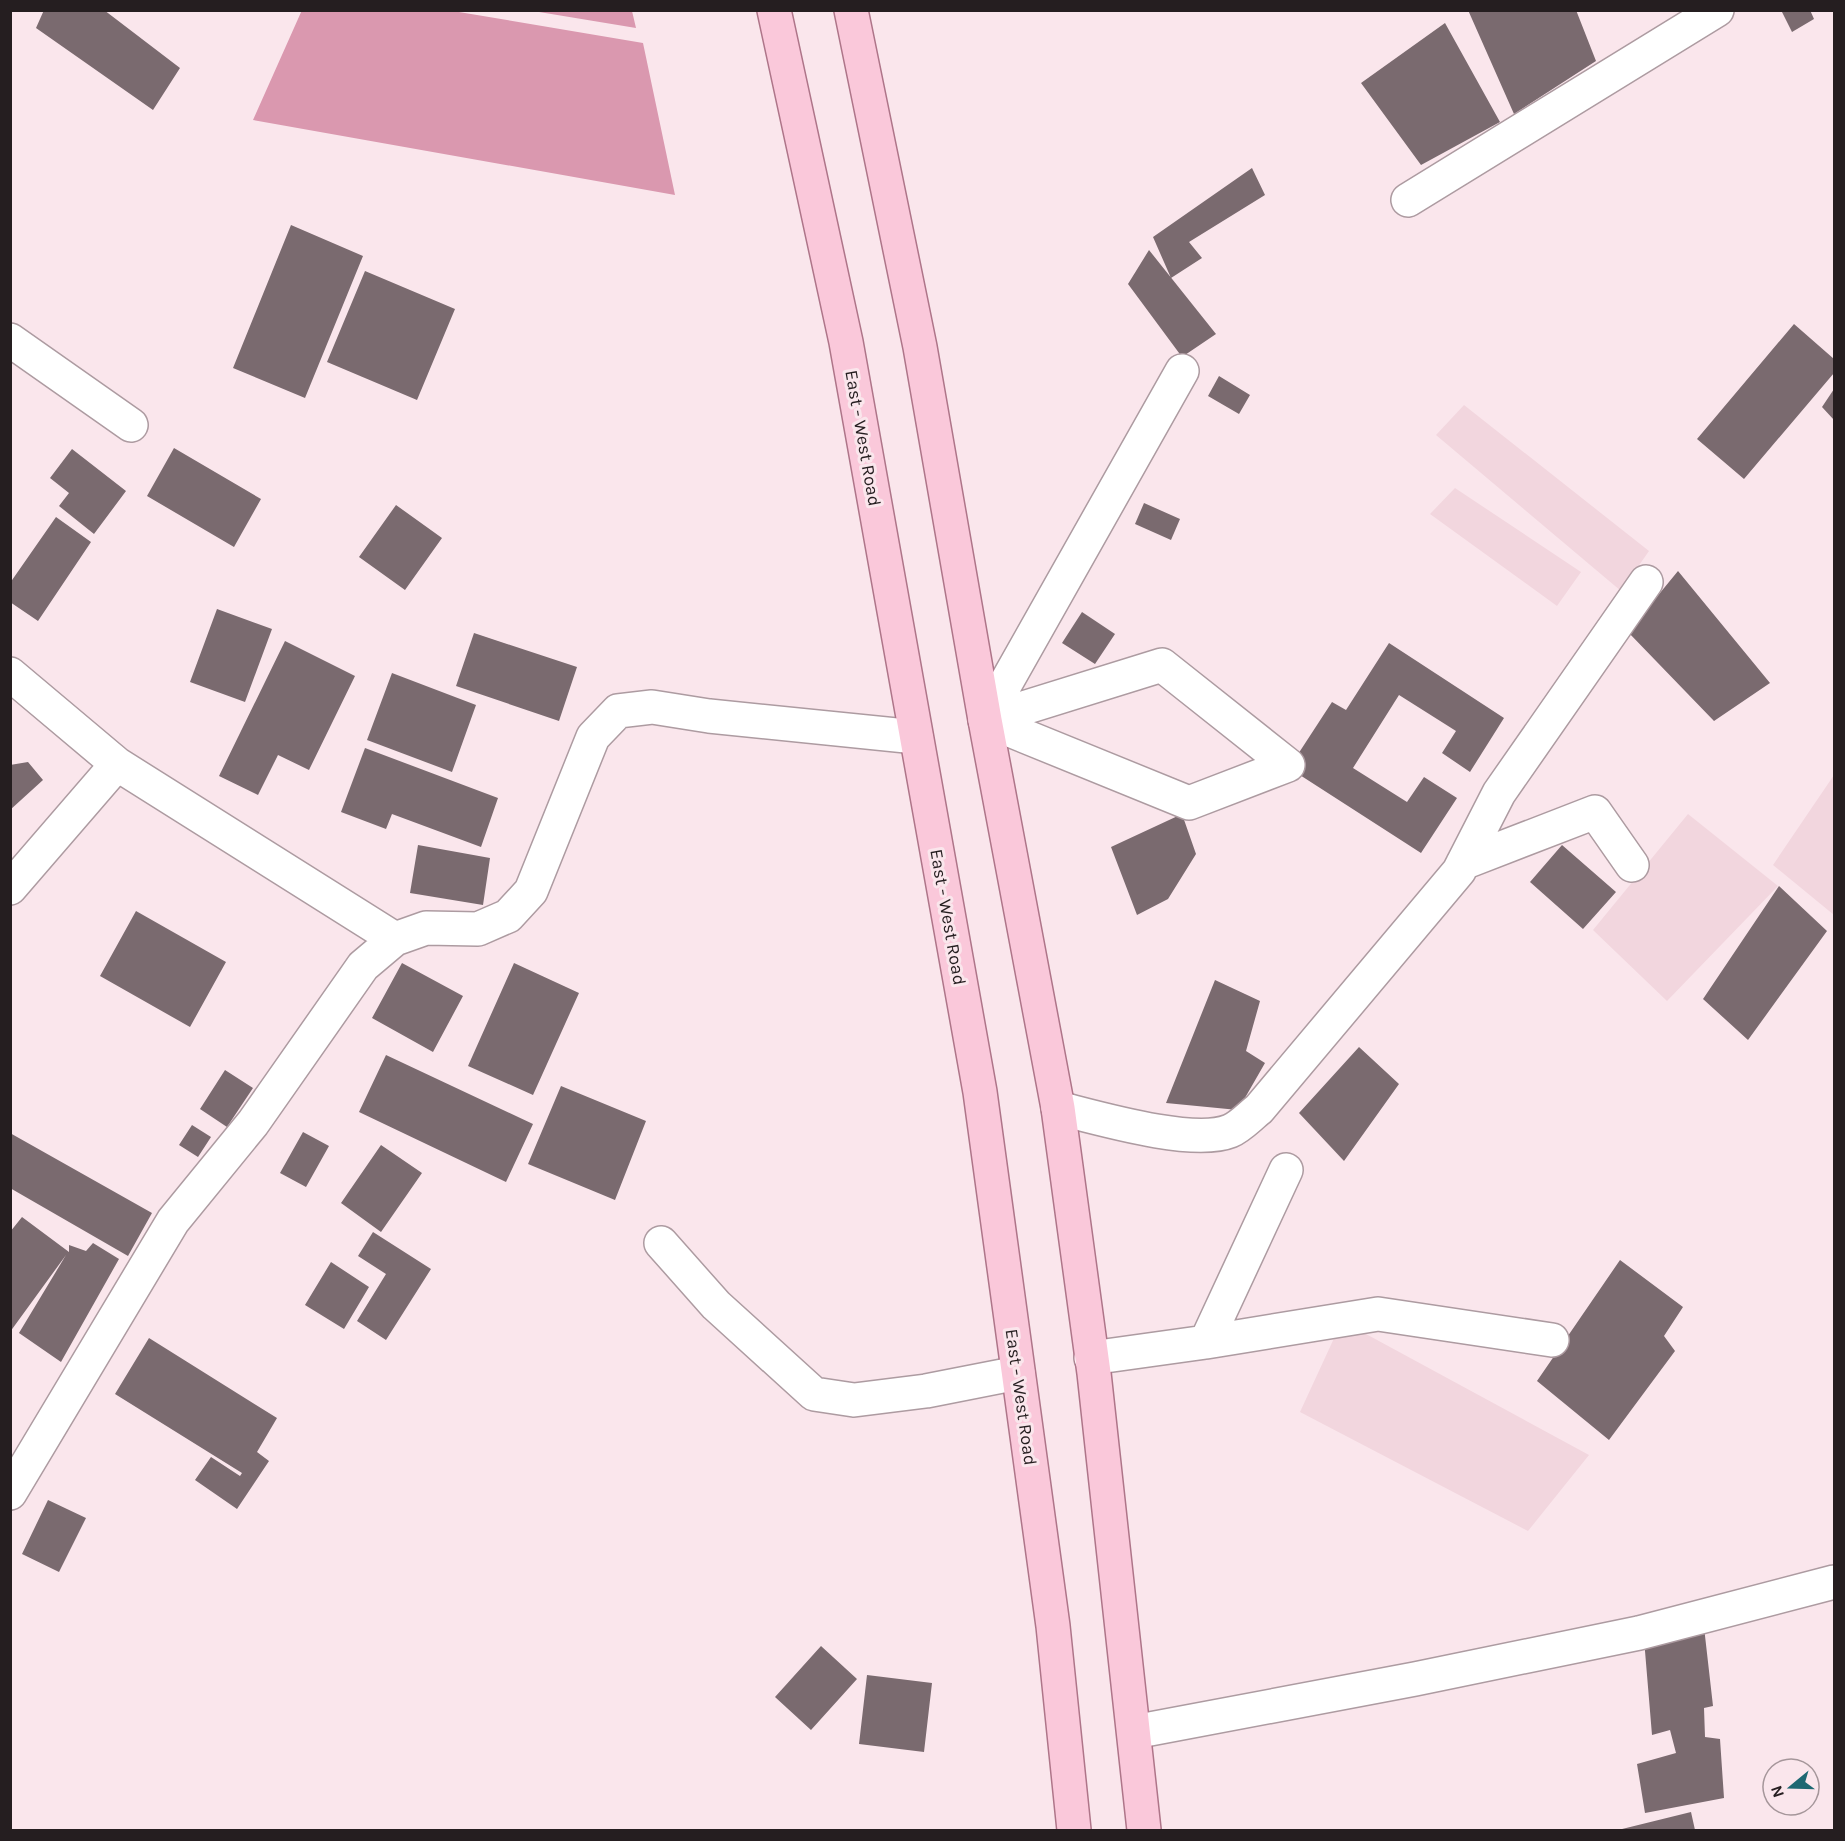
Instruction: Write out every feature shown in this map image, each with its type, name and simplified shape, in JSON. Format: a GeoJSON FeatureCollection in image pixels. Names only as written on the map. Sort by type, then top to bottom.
{"type":"FeatureCollection","features":[{"type":"Feature","properties":{"kind":"main road","name":"East - West Road"},"geometry":{"type":"LineString","coordinates":[[774,10],[846,342],[980,1092],[1053,1626],[1074,1830]]}},
{"type":"Feature","properties":{"kind":"main road"},"geometry":{"type":"LineString","coordinates":[[851,10],[920,347],[985,720],[1058,1108],[1091,1358],[1144,1830]]}},
{"type":"Feature","properties":{"kind":"street"},"geometry":{"type":"LineString","coordinates":[[1408,200],[1717,10]]}},
{"type":"Feature","properties":{"kind":"street"},"geometry":{"type":"LineString","coordinates":[[10,340],[131,425]]}},
{"type":"Feature","properties":{"kind":"street"},"geometry":{"type":"LineString","coordinates":[[985,720],[1182,371]]}},
{"type":"Feature","properties":{"kind":"street"},"geometry":{"type":"LineString","coordinates":[[1058,1108],[1171,1134],[1208,1136],[1230,1131],[1259,1109],[1459,871],[1499,793],[1646,582]]}},
{"type":"Feature","properties":{"kind":"street"},"geometry":{"type":"LineString","coordinates":[[1162,665],[1288,765],[1189,803],[985,720],[1162,665]]}},
{"type":"Feature","properties":{"kind":"street"},"geometry":{"type":"LineString","coordinates":[[10,674],[117,764],[395,939]]}},
{"type":"Feature","properties":{"kind":"street"},"geometry":{"type":"LineString","coordinates":[[10,1492],[173,1221],[253,1123],[363,966],[395,939],[426,928],[478,929],[508,916],[531,891],[593,737],[618,711],[652,707],[710,716],[916,737]]}},
{"type":"Feature","properties":{"kind":"street"},"geometry":{"type":"LineString","coordinates":[[10,888],[117,764]]}},
{"type":"Feature","properties":{"kind":"street"},"geometry":{"type":"LineString","coordinates":[[1463,863],[1595,812],[1632,865]]}},
{"type":"Feature","properties":{"kind":"street"},"geometry":{"type":"LineString","coordinates":[[1206,1342],[1286,1170]]}},
{"type":"Feature","properties":{"kind":"street"},"geometry":{"type":"LineString","coordinates":[[661,1243],[716,1305],[814,1394],[854,1400],[926,1392],[1018,1373]]}},
{"type":"Feature","properties":{"kind":"street"},"geometry":{"type":"LineString","coordinates":[[1091,1358],[1378,1314],[1552,1340]]}},
{"type":"Feature","properties":{"kind":"street"},"geometry":{"type":"LineString","coordinates":[[1134,1732],[1415,1679],[1639,1633],[1834,1582]]}},
{"type":"Feature","properties":{"kind":"shaded area"},"geometry":{"type":"Polygon","coordinates":[[[302,10],[453,11],[643,43],[675,195],[253,120],[302,10]]]}},
{"type":"Feature","properties":{"kind":"shaded area"},"geometry":{"type":"Polygon","coordinates":[[[533,11],[632,11],[636,28],[533,11]]]}},
{"type":"Feature","properties":{"kind":"shaded area"},"geometry":{"type":"Polygon","coordinates":[[[1464,405],[1649,551],[1621,591],[1436,435],[1464,405]]]}},
{"type":"Feature","properties":{"kind":"shaded area"},"geometry":{"type":"Polygon","coordinates":[[[1455,488],[1581,572],[1557,606],[1430,514],[1455,488]]]}},
{"type":"Feature","properties":{"kind":"shaded area"},"geometry":{"type":"Polygon","coordinates":[[[1834,775],[1834,915],[1773,865],[1834,775]]]}},
{"type":"Feature","properties":{"kind":"shaded area"},"geometry":{"type":"Polygon","coordinates":[[[1688,814],[1778,886],[1667,1001],[1593,930],[1688,814]]]}},
{"type":"Feature","properties":{"kind":"shaded area"},"geometry":{"type":"Polygon","coordinates":[[[1342,1321],[1589,1455],[1528,1531],[1300,1412],[1342,1321]]]}},
{"type":"Feature","properties":{"kind":"building"},"geometry":{"type":"Polygon","coordinates":[[[44,10],[104,10],[180,68],[153,110],[36,28],[44,10]]]}},
{"type":"Feature","properties":{"kind":"building"},"geometry":{"type":"Polygon","coordinates":[[[1468,10],[1576,10],[1596,61],[1514,114],[1468,10]]]}},
{"type":"Feature","properties":{"kind":"building"},"geometry":{"type":"Polygon","coordinates":[[[1781,10],[1810,10],[1814,19],[1792,32],[1781,10]]]}},
{"type":"Feature","properties":{"kind":"building"},"geometry":{"type":"Polygon","coordinates":[[[1445,23],[1500,122],[1421,165],[1361,83],[1445,23]]]}},
{"type":"Feature","properties":{"kind":"building"},"geometry":{"type":"Polygon","coordinates":[[[1252,168],[1265,195],[1189,242],[1202,258],[1171,278],[1153,237],[1252,168]]]}},
{"type":"Feature","properties":{"kind":"building"},"geometry":{"type":"Polygon","coordinates":[[[291,225],[363,256],[305,398],[233,368],[291,225]]]}},
{"type":"Feature","properties":{"kind":"building"},"geometry":{"type":"Polygon","coordinates":[[[1149,250],[1216,334],[1182,357],[1128,284],[1149,250]]]}},
{"type":"Feature","properties":{"kind":"building"},"geometry":{"type":"Polygon","coordinates":[[[365,271],[455,309],[417,400],[327,362],[365,271]]]}},
{"type":"Feature","properties":{"kind":"building"},"geometry":{"type":"Polygon","coordinates":[[[1794,324],[1834,359],[1834,373],[1744,479],[1697,439],[1794,324]]]}},
{"type":"Feature","properties":{"kind":"building"},"geometry":{"type":"Polygon","coordinates":[[[1219,376],[1250,395],[1239,414],[1208,396],[1219,376]]]}},
{"type":"Feature","properties":{"kind":"building"},"geometry":{"type":"Polygon","coordinates":[[[1834,389],[1834,420],[1822,407],[1834,389]]]}},
{"type":"Feature","properties":{"kind":"building"},"geometry":{"type":"Polygon","coordinates":[[[174,448],[261,499],[234,547],[147,496],[174,448]]]}},
{"type":"Feature","properties":{"kind":"building"},"geometry":{"type":"Polygon","coordinates":[[[72,449],[126,491],[94,534],[59,506],[69,493],[50,478],[72,449]]]}},
{"type":"Feature","properties":{"kind":"building"},"geometry":{"type":"Polygon","coordinates":[[[1144,503],[1180,519],[1171,540],[1135,524],[1144,503]]]}},
{"type":"Feature","properties":{"kind":"building"},"geometry":{"type":"Polygon","coordinates":[[[396,505],[442,538],[405,590],[359,557],[396,505]]]}},
{"type":"Feature","properties":{"kind":"building"},"geometry":{"type":"Polygon","coordinates":[[[56,517],[91,542],[38,621],[10,602],[10,583],[56,517]]]}},
{"type":"Feature","properties":{"kind":"building"},"geometry":{"type":"Polygon","coordinates":[[[1678,571],[1770,683],[1714,721],[1628,632],[1678,571]]]}},
{"type":"Feature","properties":{"kind":"building"},"geometry":{"type":"Polygon","coordinates":[[[217,609],[272,629],[245,702],[190,682],[217,609]]]}},
{"type":"Feature","properties":{"kind":"building"},"geometry":{"type":"Polygon","coordinates":[[[1082,612],[1115,634],[1095,664],[1062,643],[1082,612]]]}},
{"type":"Feature","properties":{"kind":"building"},"geometry":{"type":"Polygon","coordinates":[[[474,633],[577,667],[559,721],[456,686],[474,633]]]}},
{"type":"Feature","properties":{"kind":"building"},"geometry":{"type":"Polygon","coordinates":[[[285,641],[355,676],[309,770],[278,755],[258,795],[219,776],[285,641]]]}},
{"type":"Feature","properties":{"kind":"building"},"geometry":{"type":"Polygon","coordinates":[[[1389,643],[1504,718],[1470,772],[1442,753],[1456,731],[1399,695],[1353,768],[1407,802],[1424,777],[1457,798],[1421,853],[1289,768],[1332,702],[1346,710],[1389,643]]]}},
{"type":"Feature","properties":{"kind":"building"},"geometry":{"type":"Polygon","coordinates":[[[392,673],[476,705],[452,772],[367,740],[392,673]]]}},
{"type":"Feature","properties":{"kind":"building"},"geometry":{"type":"Polygon","coordinates":[[[365,748],[498,798],[481,847],[392,814],[386,829],[341,812],[365,748]]]}},
{"type":"Feature","properties":{"kind":"building"},"geometry":{"type":"Polygon","coordinates":[[[28,762],[43,780],[10,810],[10,765],[28,762]]]}},
{"type":"Feature","properties":{"kind":"building"},"geometry":{"type":"Polygon","coordinates":[[[1182,814],[1196,854],[1168,899],[1137,915],[1111,847],[1182,814]]]}},
{"type":"Feature","properties":{"kind":"building"},"geometry":{"type":"Polygon","coordinates":[[[418,845],[490,858],[483,905],[410,893],[418,845]]]}},
{"type":"Feature","properties":{"kind":"building"},"geometry":{"type":"Polygon","coordinates":[[[1562,845],[1616,892],[1583,929],[1530,882],[1562,845]]]}},
{"type":"Feature","properties":{"kind":"building"},"geometry":{"type":"Polygon","coordinates":[[[1779,886],[1827,931],[1748,1040],[1703,999],[1779,886]]]}},
{"type":"Feature","properties":{"kind":"building"},"geometry":{"type":"Polygon","coordinates":[[[136,911],[226,962],[190,1027],[100,976],[136,911]]]}},
{"type":"Feature","properties":{"kind":"building"},"geometry":{"type":"Polygon","coordinates":[[[402,963],[463,996],[433,1052],[372,1018],[402,963]]]}},
{"type":"Feature","properties":{"kind":"building"},"geometry":{"type":"Polygon","coordinates":[[[514,963],[579,993],[533,1095],[468,1066],[514,963]]]}},
{"type":"Feature","properties":{"kind":"building"},"geometry":{"type":"Polygon","coordinates":[[[1215,980],[1260,1001],[1246,1051],[1265,1063],[1238,1110],[1166,1103],[1215,980]]]}},
{"type":"Feature","properties":{"kind":"building"},"geometry":{"type":"Polygon","coordinates":[[[1359,1047],[1399,1084],[1344,1161],[1299,1113],[1359,1047]]]}},
{"type":"Feature","properties":{"kind":"building"},"geometry":{"type":"Polygon","coordinates":[[[386,1055],[533,1124],[506,1182],[359,1112],[386,1055]]]}},
{"type":"Feature","properties":{"kind":"building"},"geometry":{"type":"Polygon","coordinates":[[[225,1070],[253,1088],[227,1127],[200,1109],[225,1070]]]}},
{"type":"Feature","properties":{"kind":"building"},"geometry":{"type":"Polygon","coordinates":[[[561,1086],[646,1121],[615,1200],[528,1164],[561,1086]]]}},
{"type":"Feature","properties":{"kind":"building"},"geometry":{"type":"Polygon","coordinates":[[[192,1125],[211,1137],[198,1157],[179,1145],[192,1125]]]}},
{"type":"Feature","properties":{"kind":"building"},"geometry":{"type":"Polygon","coordinates":[[[303,1132],[329,1146],[306,1187],[280,1173],[303,1132]]]}},
{"type":"Feature","properties":{"kind":"building"},"geometry":{"type":"Polygon","coordinates":[[[10,1133],[152,1213],[128,1256],[10,1188],[10,1133]]]}},
{"type":"Feature","properties":{"kind":"building"},"geometry":{"type":"Polygon","coordinates":[[[381,1145],[422,1173],[381,1232],[341,1203],[381,1145]]]}},
{"type":"Feature","properties":{"kind":"building"},"geometry":{"type":"Polygon","coordinates":[[[22,1217],[69,1252],[69,1245],[86,1251],[93,1243],[119,1259],[61,1362],[19,1333],[66,1255],[10,1332],[10,1232],[22,1217]]]}},
{"type":"Feature","properties":{"kind":"building"},"geometry":{"type":"Polygon","coordinates":[[[373,1232],[431,1269],[386,1340],[357,1321],[386,1274],[358,1256],[373,1232]]]}},
{"type":"Feature","properties":{"kind":"building"},"geometry":{"type":"Polygon","coordinates":[[[1620,1260],[1683,1307],[1664,1336],[1675,1351],[1609,1440],[1537,1381],[1620,1260]]]}},
{"type":"Feature","properties":{"kind":"building"},"geometry":{"type":"Polygon","coordinates":[[[331,1262],[369,1287],[344,1329],[305,1305],[331,1262]]]}},
{"type":"Feature","properties":{"kind":"building"},"geometry":{"type":"Polygon","coordinates":[[[149,1338],[277,1418],[257,1452],[269,1461],[237,1509],[195,1480],[211,1457],[240,1476],[242,1473],[115,1394],[149,1338]]]}},
{"type":"Feature","properties":{"kind":"building"},"geometry":{"type":"Polygon","coordinates":[[[48,1500],[86,1518],[59,1572],[22,1554],[48,1500]]]}},
{"type":"Feature","properties":{"kind":"building"},"geometry":{"type":"Polygon","coordinates":[[[1704,1627],[1713,1706],[1704,1708],[1705,1737],[1720,1739],[1724,1798],[1645,1813],[1637,1764],[1676,1753],[1670,1730],[1652,1735],[1644,1639],[1704,1627]]]}},
{"type":"Feature","properties":{"kind":"building"},"geometry":{"type":"Polygon","coordinates":[[[821,1646],[857,1679],[811,1730],[775,1697],[821,1646]]]}},
{"type":"Feature","properties":{"kind":"building"},"geometry":{"type":"Polygon","coordinates":[[[867,1675],[932,1683],[924,1752],[859,1744],[867,1675]]]}},
{"type":"Feature","properties":{"kind":"building"},"geometry":{"type":"Polygon","coordinates":[[[1691,1812],[1695,1830],[1618,1830],[1691,1812]]]}}]}
